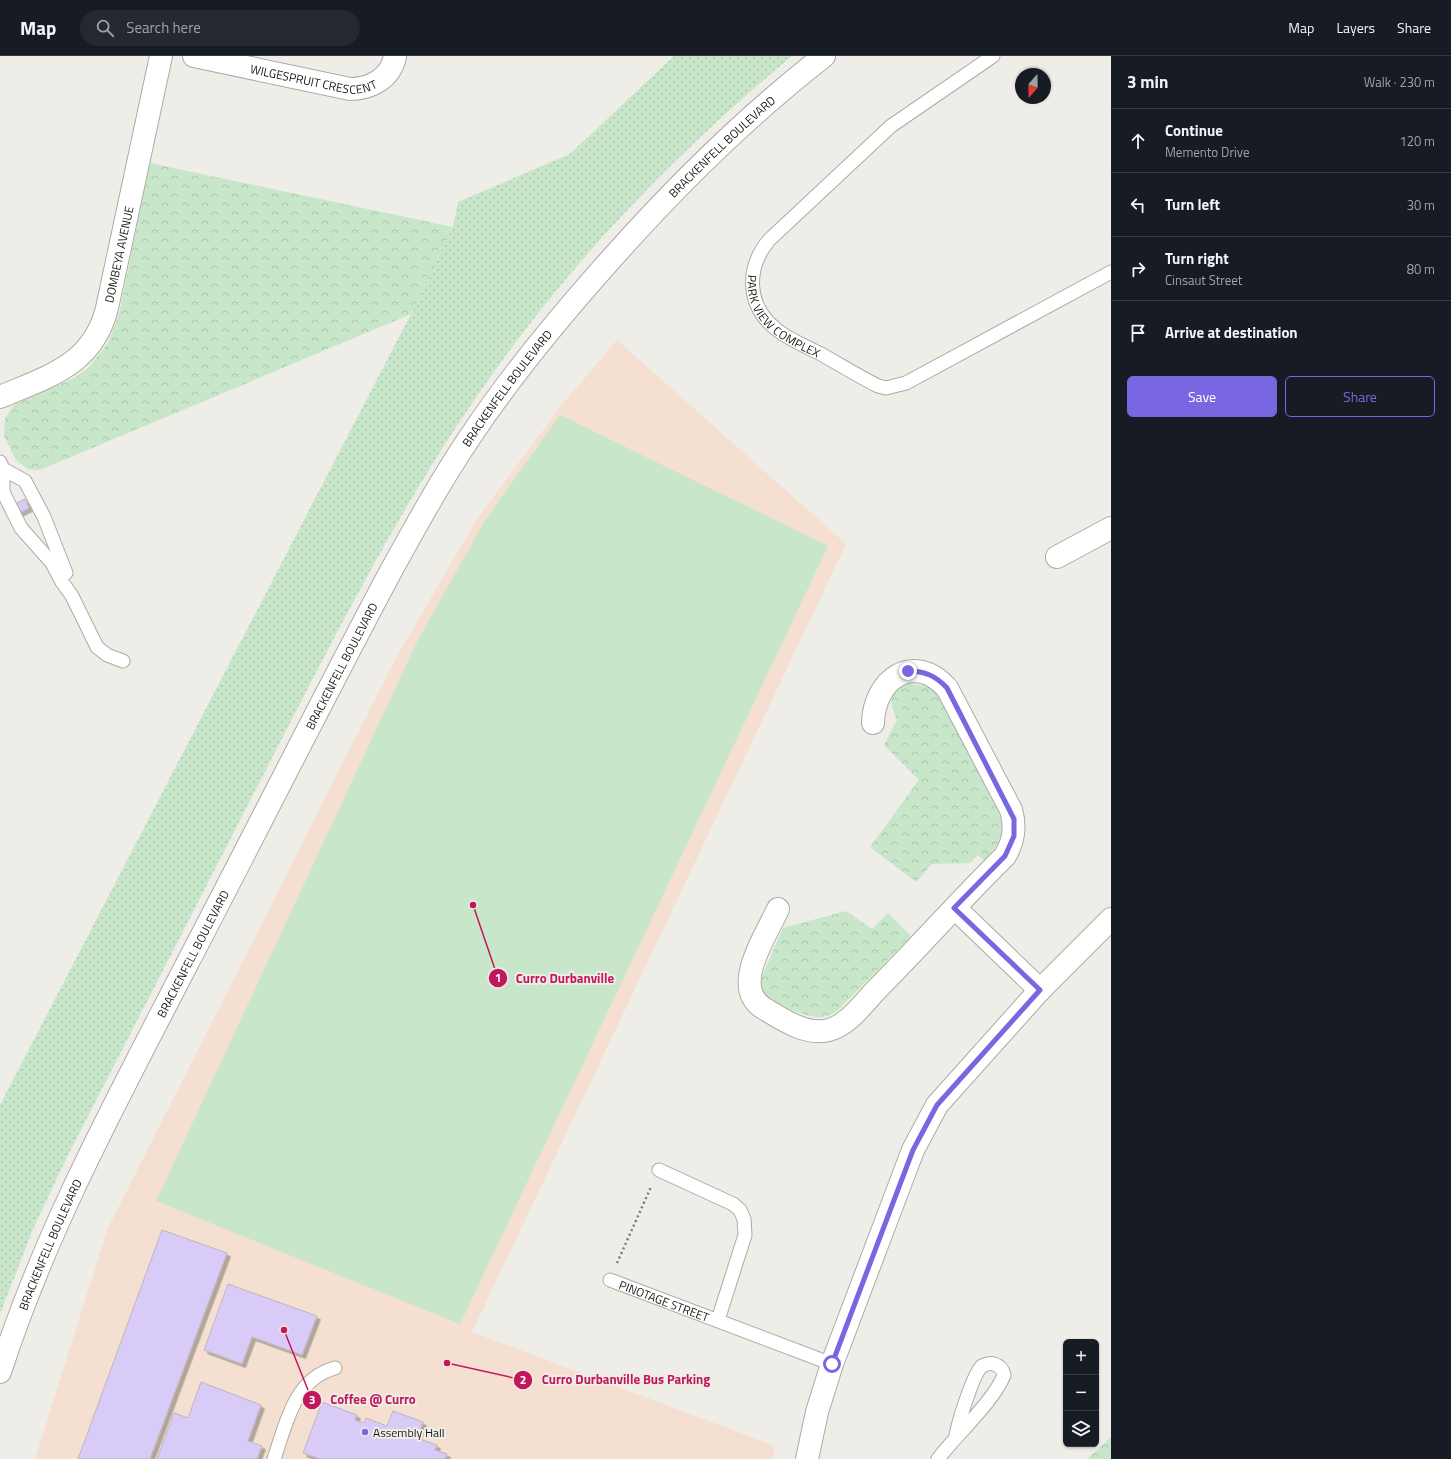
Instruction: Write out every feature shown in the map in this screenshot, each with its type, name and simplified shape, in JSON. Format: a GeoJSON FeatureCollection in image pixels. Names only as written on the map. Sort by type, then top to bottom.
{"type":"FeatureCollection","features":[{"type":"Feature","properties":{"kind":"street","name":"DOMBEYA AVENUE"},"geometry":{"type":"LineString","coordinates":[[0,398],[60,371],[72,364],[82,355],[98,333],[107,308],[161,56]]}},
{"type":"Feature","properties":{"kind":"street","name":"WILGESPRUIT CRESCENT"},"geometry":{"type":"LineString","coordinates":[[194,56],[350,89],[364,88],[377,83],[390,69],[395,56]]}},
{"type":"Feature","properties":{"kind":"street","name":"BRACKENFELL BOULEVARD"},"geometry":{"type":"LineString","coordinates":[[0,1372],[38,1271],[71,1193],[125,1085],[392,569],[422,515],[470,437],[574,299],[643,223],[725,140],[824,56]]}},
{"type":"Feature","properties":{"kind":"street"},"geometry":{"type":"LineString","coordinates":[[1057,557],[1110,531]]}},
{"type":"Feature","properties":{"kind":"street"},"geometry":{"type":"LineString","coordinates":[[778,909],[752,966],[749,982],[750,991],[761,1007],[784,1021],[820,1032],[838,1027],[846,1021],[1005,856],[1010,847],[1014,828],[1011,810],[947,688],[934,676],[925,672],[908,671],[888,681],[875,701],[873,723]]}},
{"type":"Feature","properties":{"kind":"street"},"geometry":{"type":"LineString","coordinates":[[954,908],[1040,990]]}},
{"type":"Feature","properties":{"kind":"street"},"geometry":{"type":"LineString","coordinates":[[807,1459],[817,1412],[832,1364],[913,1150],[926,1123],[937,1105],[1040,990],[1111,919]]}},
{"type":"Feature","properties":{"kind":"lane","name":"PARK VIEW COMPLEX"},"geometry":{"type":"LineString","coordinates":[[993,56],[891,126],[769,240],[757,256],[752,270],[752,283],[758,309],[776,330],[875,384],[886,388],[906,383],[1111,272]]}},
{"type":"Feature","properties":{"kind":"lane"},"geometry":{"type":"LineString","coordinates":[[2,465],[25,482],[44,517],[70,580],[72,596]]}},
{"type":"Feature","properties":{"kind":"lane"},"geometry":{"type":"LineString","coordinates":[[2,465],[3,492],[20,528],[52,563],[62,582],[72,596],[97,647],[107,655],[123,661]]}},
{"type":"Feature","properties":{"kind":"lane","name":"PINOTAGE STREET"},"geometry":{"type":"LineString","coordinates":[[658,1170],[733,1204],[740,1210],[744,1219],[745,1235],[718,1320]]}},
{"type":"Feature","properties":{"kind":"lane","name":"PINOTAGE STREET"},"geometry":{"type":"LineString","coordinates":[[610,1280],[832,1364]]}},
{"type":"Feature","properties":{"kind":"lane"},"geometry":{"type":"LineString","coordinates":[[938,1459],[956,1436],[978,1414],[1000,1384],[1004,1374],[1002,1368],[994,1364],[988,1364],[979,1370],[960,1418],[956,1436]]}},
{"type":"Feature","properties":{"kind":"lane"},"geometry":{"type":"LineString","coordinates":[[274,1459],[290,1412],[302,1388],[318,1374],[335,1368]]}},
{"type":"Feature","properties":{"kind":"path"},"geometry":{"type":"LineString","coordinates":[[610,1280],[658,1170]]}},
{"type":"Feature","properties":{"kind":"shaded area"},"geometry":{"type":"Polygon","coordinates":[[[617,340],[846,544],[472,1332],[775,1446],[773,1459],[35,1459],[108,1228],[396,658],[477,519],[561,406],[617,340]]]}},
{"type":"Feature","properties":{"kind":"green space"},"geometry":{"type":"Polygon","coordinates":[[[674,56],[792,56],[709,129],[631,206],[594,247],[558,289],[491,376],[431,467],[350,607],[68,1155],[33,1229],[0,1314],[0,1105],[411,314],[453,227],[458,202],[570,154],[674,56]]]}},
{"type":"Feature","properties":{"kind":"green space"},"geometry":{"type":"Polygon","coordinates":[[[150,163],[453,227],[411,314],[40,470],[28,469],[16,460],[4,436],[5,418],[14,405],[76,377],[89,367],[108,343],[119,314],[150,163]]]}},
{"type":"Feature","properties":{"kind":"green space"},"geometry":{"type":"Polygon","coordinates":[[[560,415],[828,546],[460,1324],[156,1201],[418,640],[484,522],[560,415]]]}},
{"type":"Feature","properties":{"kind":"green space"},"geometry":{"type":"Polygon","coordinates":[[[910,684],[927,687],[940,698],[999,813],[1002,827],[1000,839],[997,845],[984,861],[978,855],[970,863],[932,864],[916,882],[870,847],[919,780],[884,745],[897,720],[893,708],[892,698],[898,690],[910,684]]]}},
{"type":"Feature","properties":{"kind":"green space"},"geometry":{"type":"Polygon","coordinates":[[[846,911],[872,929],[888,913],[911,936],[841,1007],[830,1015],[822,1017],[810,1016],[776,1003],[770,999],[763,990],[762,977],[783,928],[846,911]]]}},
{"type":"Feature","properties":{"kind":"green space"},"geometry":{"type":"Polygon","coordinates":[[[1111,1437],[1111,1459],[1087,1459],[1111,1437]]]}},
{"type":"Feature","properties":{"kind":"building"},"geometry":{"type":"Polygon","coordinates":[[[25,499],[29,508],[19,513],[15,504],[25,499]]]}},
{"type":"Feature","properties":{"kind":"building"},"geometry":{"type":"Polygon","coordinates":[[[162,1230],[227,1253],[150,1459],[78,1459],[162,1230]]]}},
{"type":"Feature","properties":{"kind":"building"},"geometry":{"type":"Polygon","coordinates":[[[228,1284],[317,1316],[302,1355],[252,1337],[242,1364],[204,1350],[228,1284]]]}},
{"type":"Feature","properties":{"kind":"building"},"geometry":{"type":"Polygon","coordinates":[[[201,1382],[261,1405],[248,1441],[262,1446],[257,1459],[157,1459],[174,1413],[188,1418],[201,1382]]]}},
{"type":"Feature","properties":{"kind":"building","name":"Assembly Hall"},"geometry":{"type":"Polygon","coordinates":[[[322,1402],[357,1415],[355,1420],[364,1423],[366,1418],[387,1426],[393,1411],[423,1422],[417,1438],[437,1445],[435,1450],[447,1454],[445,1459],[320,1459],[303,1453],[322,1402]]]}},
{"type":"Feature","properties":{"kind":"place","name":"Curro Durbanville"},"geometry":{"type":"Point","coordinates":[473,905]}},
{"type":"Feature","properties":{"kind":"place","name":"Coffee @ Curro"},"geometry":{"type":"Point","coordinates":[284,1330]}},
{"type":"Feature","properties":{"kind":"place","name":"Curro Durbanville Bus Parking"},"geometry":{"type":"Point","coordinates":[447,1363]}},
{"type":"Feature","properties":{"kind":"place","name":"Assembly Hall"},"geometry":{"type":"Point","coordinates":[365,1432]}},
{"type":"Feature","properties":{"kind":"route"},"geometry":{"type":"LineString","coordinates":[[832,1364],[913,1150],[926,1123],[937,1105],[1040,990],[954,908],[1005,856],[1014,836],[1014,819],[1011,810],[947,688],[941,681],[925,672],[908,671]]}}]}
